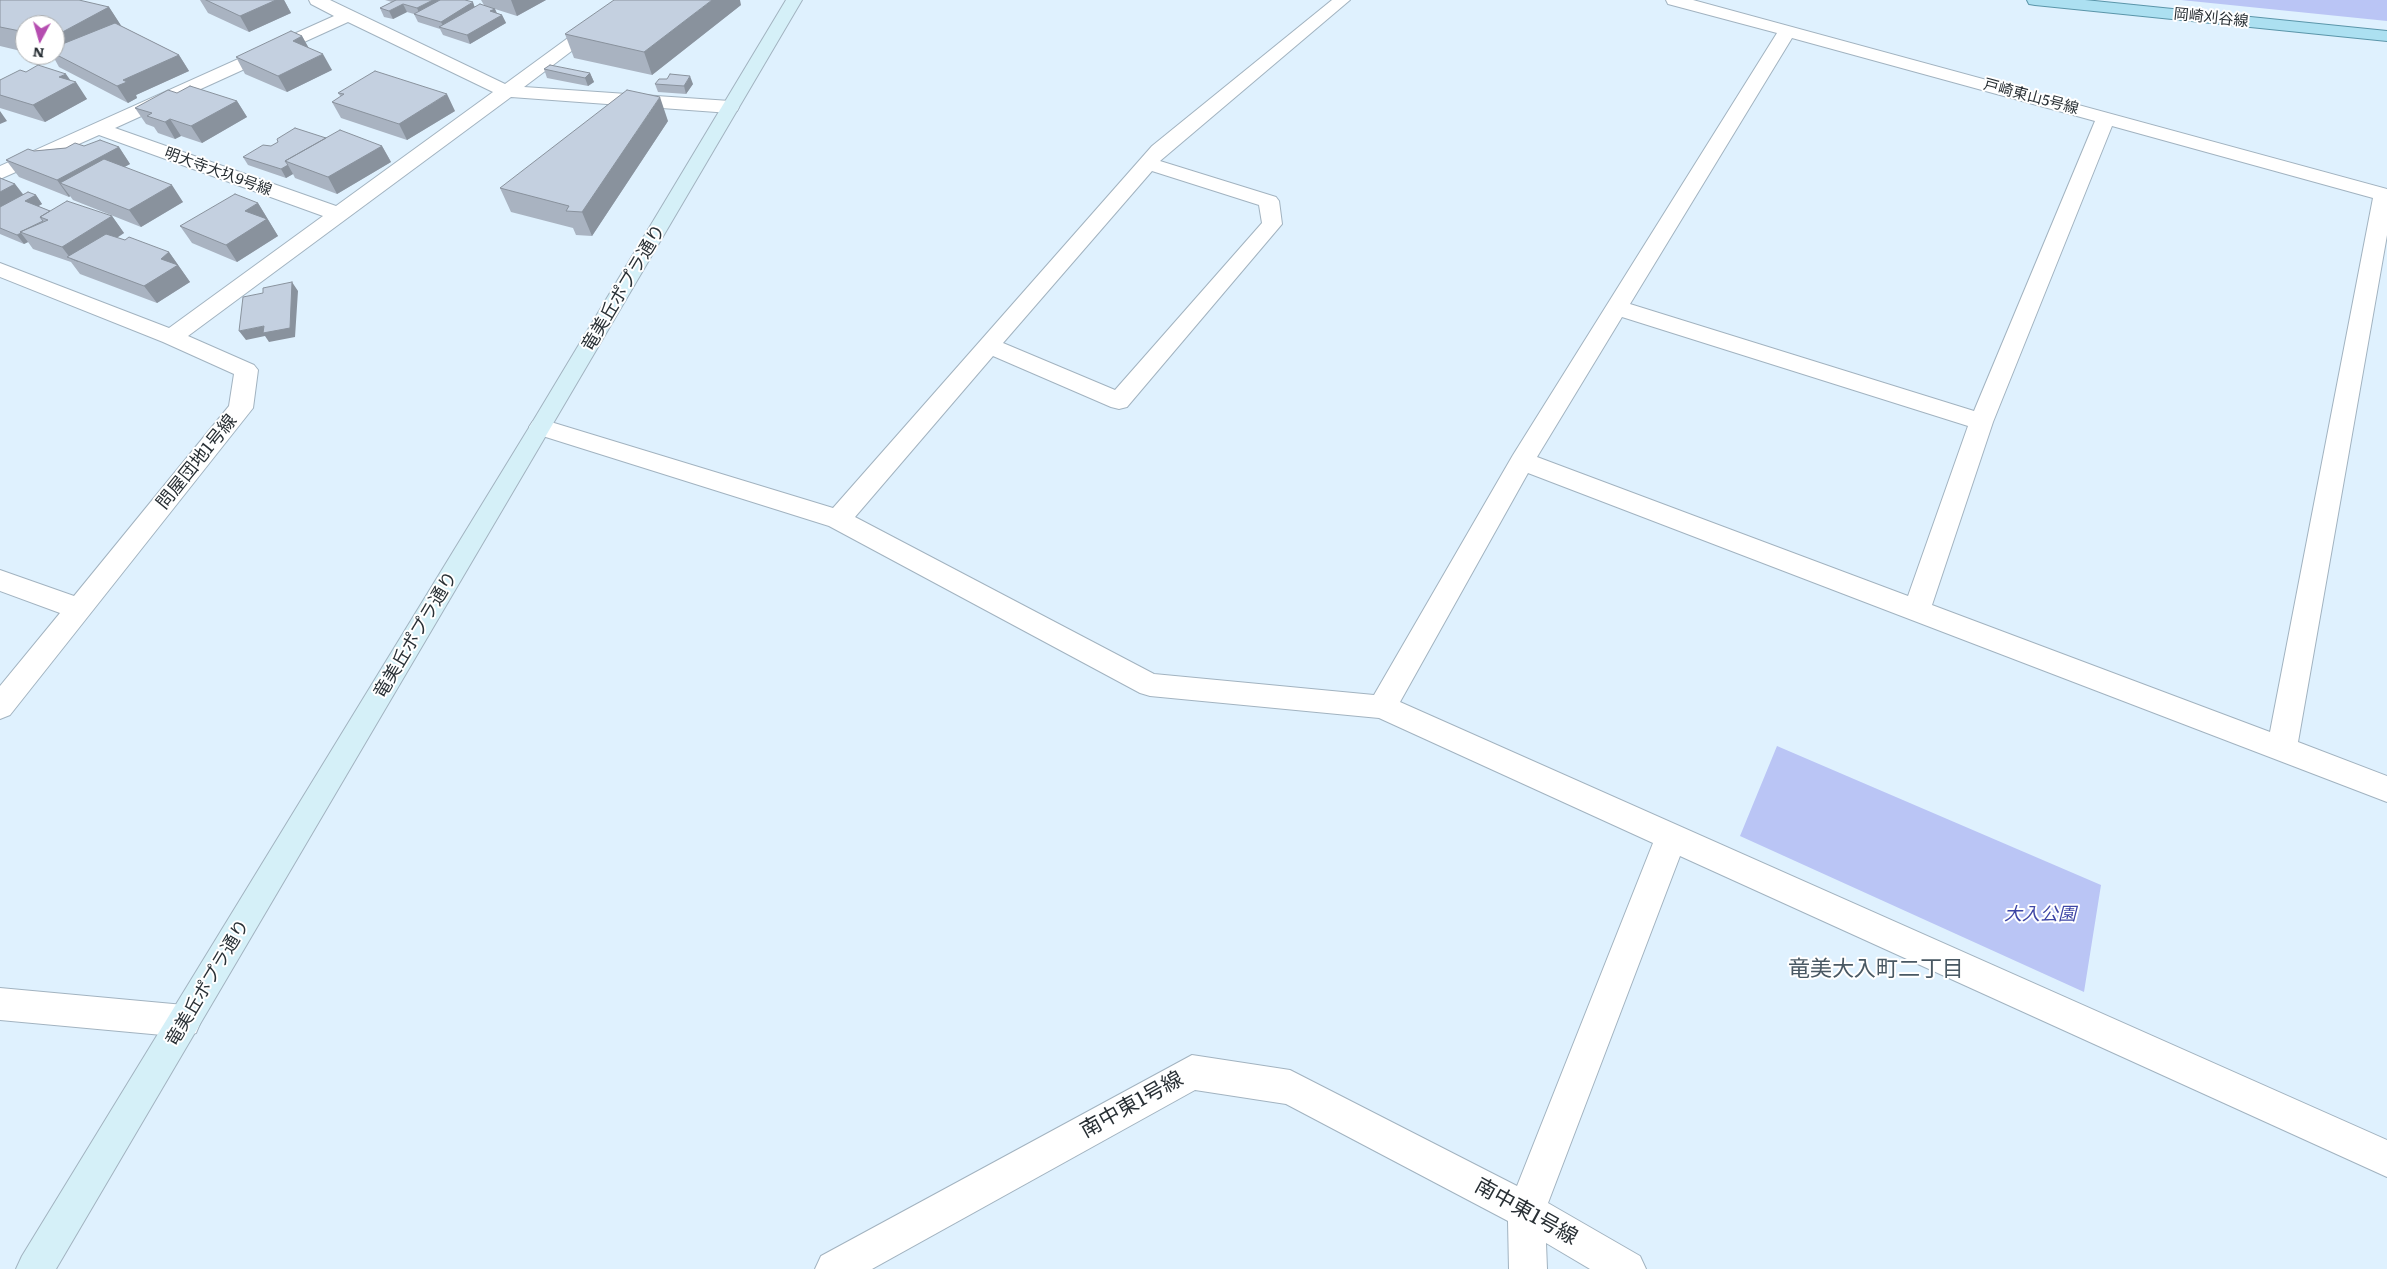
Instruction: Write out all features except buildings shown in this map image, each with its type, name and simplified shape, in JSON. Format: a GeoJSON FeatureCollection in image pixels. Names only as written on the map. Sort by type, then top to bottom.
{"type":"FeatureCollection","features":[{"type":"Feature","properties":{"kind":"main road","name":"岡崎刈谷線"},"geometry":{"type":"LineString","coordinates":[[2035,0],[2385,37]]}},
{"type":"Feature","properties":{"kind":"street"},"geometry":{"type":"LineString","coordinates":[[317,0],[506,91],[730,107]]}},
{"type":"Feature","properties":{"kind":"street"},"geometry":{"type":"LineString","coordinates":[[171,337],[631,0]]}},
{"type":"Feature","properties":{"kind":"street","name":"竜美丘ポプラ通り"},"geometry":{"type":"LineString","coordinates":[[35,1269],[541,427],[794,0]]}},
{"type":"Feature","properties":{"kind":"street"},"geometry":{"type":"LineString","coordinates":[[838,519],[1159,150],[1342,0]]}},
{"type":"Feature","properties":{"kind":"street","name":"戸崎東山5号線"},"geometry":{"type":"LineString","coordinates":[[1674,0],[2386,195]]}},
{"type":"Feature","properties":{"kind":"street"},"geometry":{"type":"LineString","coordinates":[[0,173],[348,16]]}},
{"type":"Feature","properties":{"kind":"street"},"geometry":{"type":"LineString","coordinates":[[1382,707],[1522,461],[1787,31]]}},
{"type":"Feature","properties":{"kind":"street"},"geometry":{"type":"LineString","coordinates":[[1917,609],[1980,422],[2106,118]]}},
{"type":"Feature","properties":{"kind":"street","name":"明大寺大圦9号線"},"geometry":{"type":"LineString","coordinates":[[98,129],[338,214]]}},
{"type":"Feature","properties":{"kind":"street"},"geometry":{"type":"LineString","coordinates":[[989,346],[1119,401],[1272,224],[1269,201],[1147,163]]}},
{"type":"Feature","properties":{"kind":"street"},"geometry":{"type":"LineString","coordinates":[[2282,748],[2386,195]]}},
{"type":"Feature","properties":{"kind":"street","name":"問屋団地1号線"},"geometry":{"type":"LineString","coordinates":[[0,269],[171,337],[246,370],[241,408],[0,708]]}},
{"type":"Feature","properties":{"kind":"street"},"geometry":{"type":"LineString","coordinates":[[1618,308],[1980,422]]}},
{"type":"Feature","properties":{"kind":"street"},"geometry":{"type":"LineString","coordinates":[[541,427],[838,519],[1150,685],[1382,707],[2387,1159]]}},
{"type":"Feature","properties":{"kind":"street"},"geometry":{"type":"LineString","coordinates":[[1522,461],[2387,788]]}},
{"type":"Feature","properties":{"kind":"street"},"geometry":{"type":"LineString","coordinates":[[0,580],[80,609]]}},
{"type":"Feature","properties":{"kind":"street"},"geometry":{"type":"LineString","coordinates":[[1528,1269],[1526,1211],[1670,838]]}},
{"type":"Feature","properties":{"kind":"street"},"geometry":{"type":"LineString","coordinates":[[0,1004],[184,1021]]}},
{"type":"Feature","properties":{"kind":"street","name":"南中東1号線"},"geometry":{"type":"LineString","coordinates":[[842,1267],[1192,1072],[1290,1087],[1526,1211],[1626,1269]]}},
{"type":"Feature","properties":{"kind":"green space"},"geometry":{"type":"Polygon","coordinates":[[[2181,0],[2387,0],[2387,21],[2181,0]]]}},
{"type":"Feature","properties":{"kind":"green space","name":"大入公園"},"geometry":{"type":"Polygon","coordinates":[[[1777,746],[2101,885],[2084,992],[1740,836],[1777,746]]]}},
{"type":"Feature","properties":{"kind":"district","name":"竜美大入町二丁目"},"geometry":{"type":"Point","coordinates":[1876,970]}}]}
